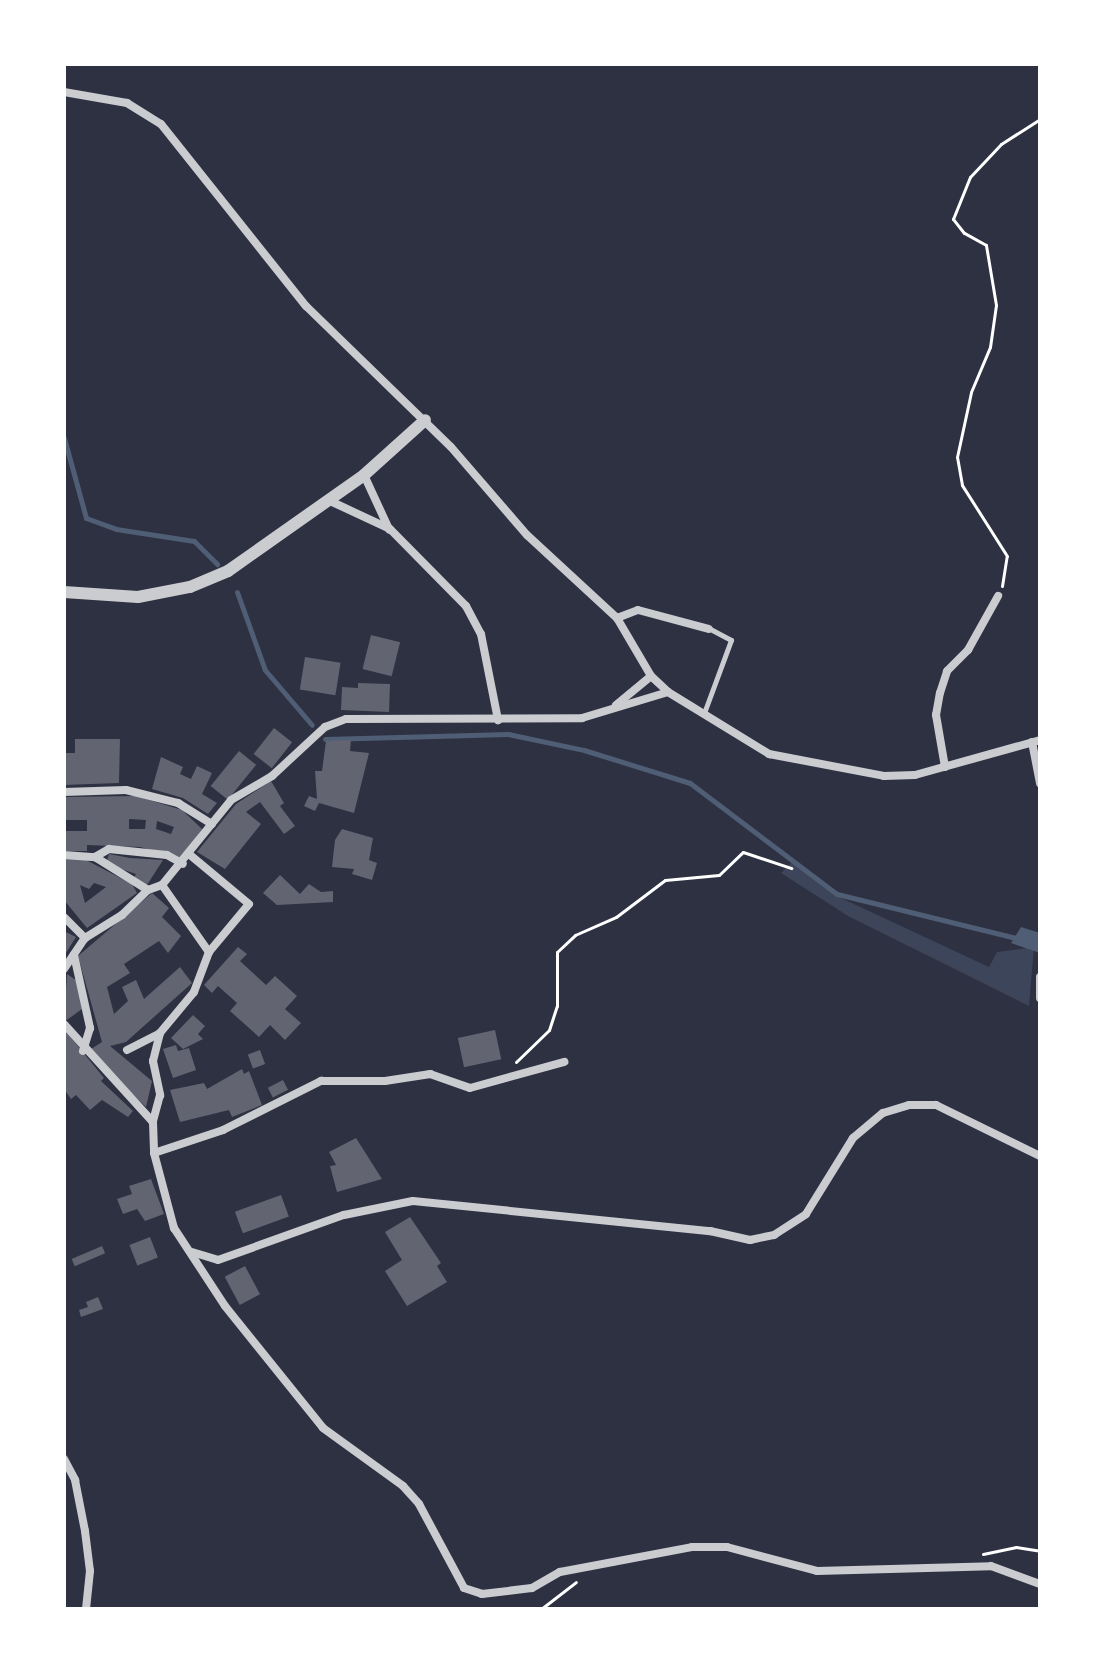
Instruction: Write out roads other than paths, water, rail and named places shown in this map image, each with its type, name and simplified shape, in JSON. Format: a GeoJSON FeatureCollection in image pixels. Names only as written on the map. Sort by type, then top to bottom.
{"type":"FeatureCollection","features":[{"type":"Feature","properties":{"kind":"street"},"geometry":{"type":"LineString","coordinates":[[64,92],[127,103],[161,124],[306,306],[425,420],[527,535],[617,618],[651,676],[668,692],[769,754],[884,776],[945,767],[1036,741],[1040,783]]}},
{"type":"Feature","properties":{"kind":"street"},"geometry":{"type":"LineString","coordinates":[[64,592],[138,597],[190,587],[253,557],[364,475],[425,420]]}},
{"type":"Feature","properties":{"kind":"street"},"geometry":{"type":"LineString","coordinates":[[364,475],[390,529],[466,606],[481,634],[498,720]]}},
{"type":"Feature","properties":{"kind":"street"},"geometry":{"type":"LineString","coordinates":[[330,501],[390,529]]}},
{"type":"Feature","properties":{"kind":"street"},"geometry":{"type":"LineString","coordinates":[[945,767],[936,715],[940,693],[947,671],[968,650],[998,596]]}},
{"type":"Feature","properties":{"kind":"street"},"geometry":{"type":"LineString","coordinates":[[617,618],[638,610],[709,629]]}},
{"type":"Feature","properties":{"kind":"street"},"geometry":{"type":"LineString","coordinates":[[64,969],[85,938],[148,890],[162,885],[183,864],[231,800],[272,776],[325,727],[346,719],[582,718],[616,705],[651,676]]}},
{"type":"Feature","properties":{"kind":"street"},"geometry":{"type":"LineString","coordinates":[[616,705],[632,705],[668,692]]}},
{"type":"Feature","properties":{"kind":"street"},"geometry":{"type":"LineString","coordinates":[[64,792],[126,790],[178,803],[212,824]]}},
{"type":"Feature","properties":{"kind":"street"},"geometry":{"type":"LineString","coordinates":[[95,857],[109,849],[167,855],[183,864]]}},
{"type":"Feature","properties":{"kind":"street"},"geometry":{"type":"LineString","coordinates":[[127,1050],[160,1033],[194,992],[209,952],[249,904],[189,854]]}},
{"type":"Feature","properties":{"kind":"street"},"geometry":{"type":"LineString","coordinates":[[64,855],[95,857],[148,890]]}},
{"type":"Feature","properties":{"kind":"street"},"geometry":{"type":"LineString","coordinates":[[162,885],[209,952]]}},
{"type":"Feature","properties":{"kind":"street"},"geometry":{"type":"LineString","coordinates":[[64,917],[85,938]]}},
{"type":"Feature","properties":{"kind":"street"},"geometry":{"type":"LineString","coordinates":[[74,955],[90,1028],[83,1051]]}},
{"type":"Feature","properties":{"kind":"street"},"geometry":{"type":"LineString","coordinates":[[1040,977],[1040,998]]}},
{"type":"Feature","properties":{"kind":"street"},"geometry":{"type":"LineString","coordinates":[[64,1024],[83,1051],[153,1122]]}},
{"type":"Feature","properties":{"kind":"street"},"geometry":{"type":"LineString","coordinates":[[160,1033],[153,1061],[160,1095],[153,1122],[154,1153],[174,1228],[225,1306],[323,1428],[403,1486],[419,1504],[464,1588],[482,1594],[532,1588],[560,1572],[692,1547],[727,1547],[817,1571],[991,1566],[1040,1584]]}},
{"type":"Feature","properties":{"kind":"street"},"geometry":{"type":"LineString","coordinates":[[154,1153],[223,1130],[321,1081],[385,1081],[430,1074],[470,1088],[564,1062]]}},
{"type":"Feature","properties":{"kind":"street"},"geometry":{"type":"LineString","coordinates":[[191,1251],[218,1260],[344,1215],[413,1201],[710,1231],[750,1240],[774,1235],[806,1214],[853,1138],[883,1113],[909,1105],[936,1105],[1040,1156]]}},
{"type":"Feature","properties":{"kind":"street"},"geometry":{"type":"LineString","coordinates":[[64,1459],[75,1480],[85,1531],[90,1571],[86,1609]]}},
{"type":"Feature","properties":{"kind":"lane"},"geometry":{"type":"LineString","coordinates":[[703,714],[731,640],[709,629]]}},
{"type":"Feature","properties":{"kind":"waterway"},"geometry":{"type":"LineString","coordinates":[[64,438],[86,518],[116,529],[194,541],[217,564]]}},
{"type":"Feature","properties":{"kind":"waterway"},"geometry":{"type":"LineString","coordinates":[[237,592],[265,670],[312,725]]}},
{"type":"Feature","properties":{"kind":"waterway"},"geometry":{"type":"LineString","coordinates":[[325,739],[508,734],[584,750],[690,783],[837,894],[1020,939]]}}]}
